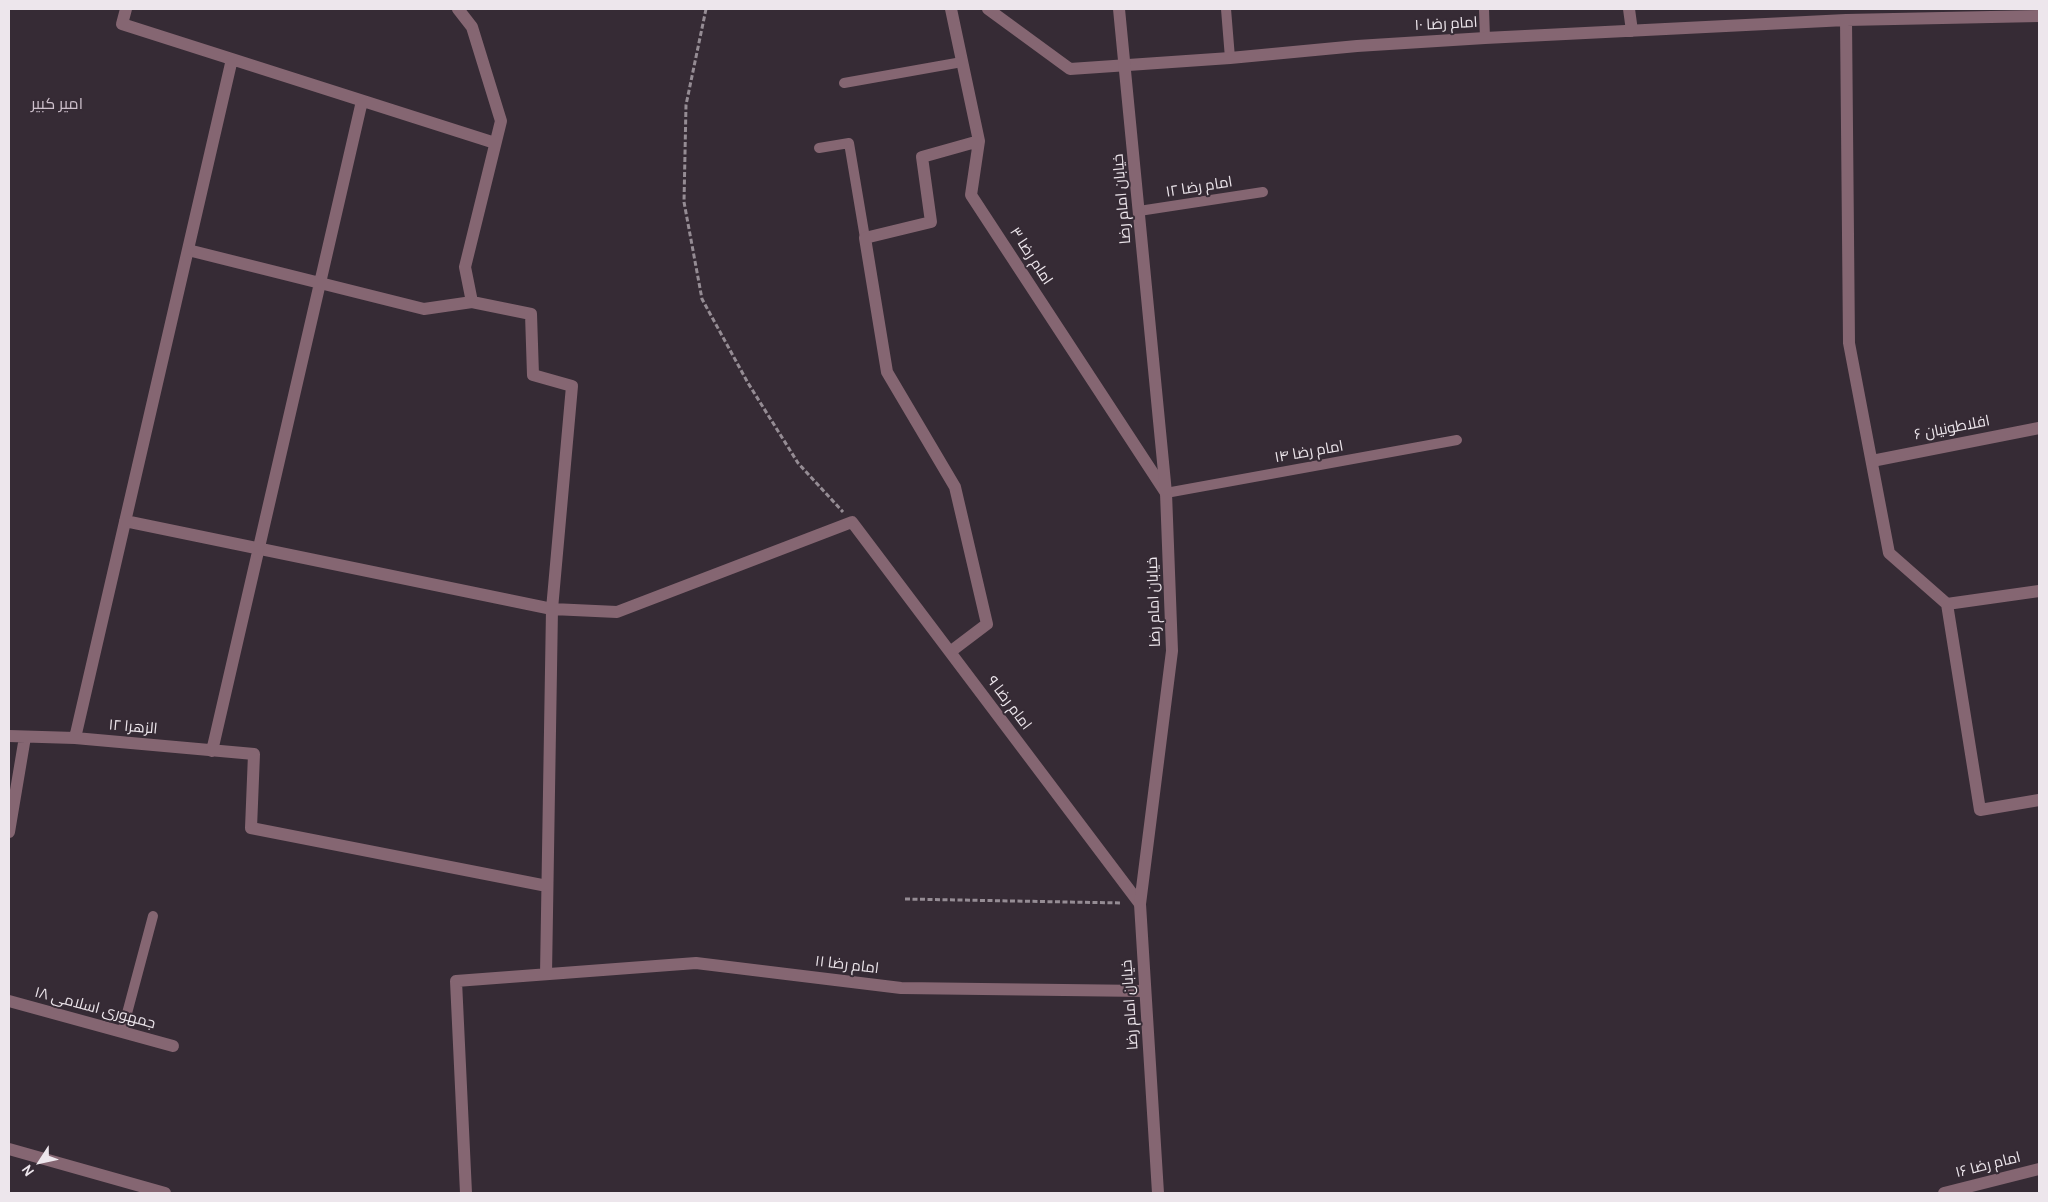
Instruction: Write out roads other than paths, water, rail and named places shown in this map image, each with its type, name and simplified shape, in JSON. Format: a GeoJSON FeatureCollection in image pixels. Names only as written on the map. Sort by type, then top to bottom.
{"type":"FeatureCollection","features":[{"type":"Feature","properties":{"kind":"street"},"geometry":{"type":"LineString","coordinates":[[126,9],[122,24],[496,143]]}},
{"type":"Feature","properties":{"kind":"street"},"geometry":{"type":"LineString","coordinates":[[458,9],[472,27],[501,121],[465,267],[472,302]]}},
{"type":"Feature","properties":{"kind":"street","name":"امام رضا ۳"},"geometry":{"type":"LineString","coordinates":[[951,9],[978,141],[972,195],[1166,493]]}},
{"type":"Feature","properties":{"kind":"street","name":"امام رضا ۱۰"},"geometry":{"type":"LineString","coordinates":[[988,9],[1070,69],[1484,38],[1846,20],[2039,16]]}},
{"type":"Feature","properties":{"kind":"street","name":"خیابان امام رضا"},"geometry":{"type":"LineString","coordinates":[[1119,9],[1126,65],[1166,493],[1172,651],[1140,904],[1158,1193]]}},
{"type":"Feature","properties":{"kind":"street"},"geometry":{"type":"LineString","coordinates":[[1629,9],[1632,31]]}},
{"type":"Feature","properties":{"kind":"street"},"geometry":{"type":"LineString","coordinates":[[1846,20],[1849,343],[1889,553],[1947,604],[1980,810],[2039,800]]}},
{"type":"Feature","properties":{"kind":"street"},"geometry":{"type":"LineString","coordinates":[[75,738],[232,59]]}},
{"type":"Feature","properties":{"kind":"street"},"geometry":{"type":"LineString","coordinates":[[212,751],[362,101]]}},
{"type":"Feature","properties":{"kind":"street"},"geometry":{"type":"LineString","coordinates":[[950,652],[987,624],[955,488],[887,372],[865,238],[931,222],[922,157],[978,141]]}},
{"type":"Feature","properties":{"kind":"street"},"geometry":{"type":"LineString","coordinates":[[188,250],[424,310],[472,302],[531,314],[533,375],[572,386],[552,609],[546,974]]}},
{"type":"Feature","properties":{"kind":"street","name":"افلاطونیان ۶"},"geometry":{"type":"LineString","coordinates":[[1872,461],[2039,428]]}},
{"type":"Feature","properties":{"kind":"street"},"geometry":{"type":"LineString","coordinates":[[125,521],[552,609]]}},
{"type":"Feature","properties":{"kind":"street","name":"امام رضا ۹"},"geometry":{"type":"LineString","coordinates":[[552,609],[617,612],[852,522],[1140,904]]}},
{"type":"Feature","properties":{"kind":"street"},"geometry":{"type":"LineString","coordinates":[[1947,604],[2039,591]]}},
{"type":"Feature","properties":{"kind":"street","name":"الزهرا ۱۲"},"geometry":{"type":"LineString","coordinates":[[9,736],[75,738],[254,754],[251,828],[547,886]]}},
{"type":"Feature","properties":{"kind":"street"},"geometry":{"type":"LineString","coordinates":[[9,832],[25,737]]}},
{"type":"Feature","properties":{"kind":"street","name":"امام رضا ۱۱"},"geometry":{"type":"LineString","coordinates":[[466,1193],[456,980],[696,963],[901,988],[1145,991]]}},
{"type":"Feature","properties":{"kind":"street","name":"جمهوری اسلامی ۱۸"},"geometry":{"type":"LineString","coordinates":[[9,1001],[173,1046]]}},
{"type":"Feature","properties":{"kind":"street"},"geometry":{"type":"LineString","coordinates":[[9,1149],[165,1193]]}},
{"type":"Feature","properties":{"kind":"street","name":"امام رضا ۱۶"},"geometry":{"type":"LineString","coordinates":[[1944,1193],[2039,1169]]}},
{"type":"Feature","properties":{"kind":"lane"},"geometry":{"type":"LineString","coordinates":[[1226,9],[1230,58]]}},
{"type":"Feature","properties":{"kind":"lane"},"geometry":{"type":"LineString","coordinates":[[1484,9],[1484,38]]}},
{"type":"Feature","properties":{"kind":"lane"},"geometry":{"type":"LineString","coordinates":[[844,83],[962,62]]}},
{"type":"Feature","properties":{"kind":"lane"},"geometry":{"type":"LineString","coordinates":[[819,148],[849,143],[865,238]]}},
{"type":"Feature","properties":{"kind":"lane","name":"امام رضا ۱۲"},"geometry":{"type":"LineString","coordinates":[[1140,211],[1263,192]]}},
{"type":"Feature","properties":{"kind":"lane","name":"امام رضا ۱۴"},"geometry":{"type":"LineString","coordinates":[[1166,493],[1456,440]]}},
{"type":"Feature","properties":{"kind":"lane"},"geometry":{"type":"LineString","coordinates":[[122,1032],[153,916]]}},
{"type":"Feature","properties":{"kind":"district","name":"امیر کبیر"},"geometry":{"type":"Point","coordinates":[57,104]}}]}
